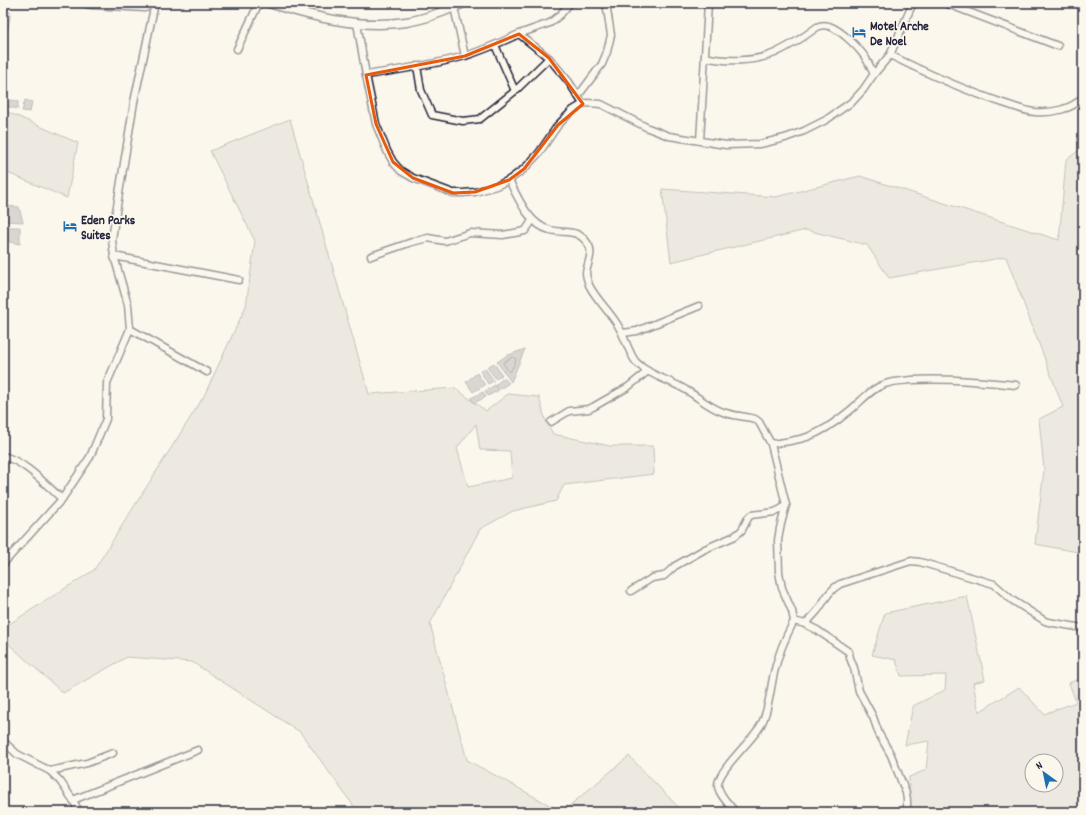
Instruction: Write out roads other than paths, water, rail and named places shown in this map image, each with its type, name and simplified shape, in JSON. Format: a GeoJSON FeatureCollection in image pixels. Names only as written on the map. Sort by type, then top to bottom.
{"type":"FeatureCollection","features":[{"type":"Feature","properties":{"kind":"main road"},"geometry":{"type":"LineString","coordinates":[[269,3],[321,17],[372,24],[405,22],[440,13],[464,3]]}},
{"type":"Feature","properties":{"kind":"street"},"geometry":{"type":"LineString","coordinates":[[82,3],[140,8],[145,8],[155,3]]}},
{"type":"Feature","properties":{"kind":"street"},"geometry":{"type":"LineString","coordinates":[[3,564],[62,499],[90,457],[106,419],[107,384],[130,329],[128,305],[114,256],[112,240],[134,102],[155,3]]}},
{"type":"Feature","properties":{"kind":"street"},"geometry":{"type":"LineString","coordinates":[[238,49],[259,3]]}},
{"type":"Feature","properties":{"kind":"street"},"geometry":{"type":"LineString","coordinates":[[366,75],[465,56],[495,46],[519,34],[550,23],[560,15],[570,3]]}},
{"type":"Feature","properties":{"kind":"street"},"geometry":{"type":"LineString","coordinates":[[578,96],[602,64],[607,52],[611,35],[606,3]]}},
{"type":"Feature","properties":{"kind":"street"},"geometry":{"type":"LineString","coordinates":[[700,141],[708,3]]}},
{"type":"Feature","properties":{"kind":"street"},"geometry":{"type":"LineString","coordinates":[[357,23],[376,124],[381,139],[393,162],[402,171],[413,178],[453,193],[476,192],[509,180],[524,169],[539,153],[558,125],[573,110],[587,103],[601,104],[648,128],[669,136],[726,145],[760,144],[786,138],[826,120],[853,101],[890,55],[913,3]]}},
{"type":"Feature","properties":{"kind":"street"},"geometry":{"type":"LineString","coordinates":[[945,3],[1058,46]]}},
{"type":"Feature","properties":{"kind":"street"},"geometry":{"type":"LineString","coordinates":[[454,7],[465,56]]}},
{"type":"Feature","properties":{"kind":"street"},"geometry":{"type":"LineString","coordinates":[[705,57],[723,60],[740,60],[774,54],[822,25],[838,31],[855,46],[865,57],[874,74]]}},
{"type":"Feature","properties":{"kind":"street"},"geometry":{"type":"LineString","coordinates":[[519,34],[549,58],[569,82],[583,104]]}},
{"type":"Feature","properties":{"kind":"street"},"geometry":{"type":"LineString","coordinates":[[495,46],[515,91]]}},
{"type":"Feature","properties":{"kind":"street"},"geometry":{"type":"LineString","coordinates":[[890,55],[923,71],[1021,109],[1035,112],[1063,109],[1073,106],[1083,97]]}},
{"type":"Feature","properties":{"kind":"street"},"geometry":{"type":"LineString","coordinates":[[417,66],[421,90],[432,115],[463,121],[480,119],[515,91],[549,58]]}},
{"type":"Feature","properties":{"kind":"street"},"geometry":{"type":"LineString","coordinates":[[509,180],[521,204],[532,219],[549,230],[576,233],[589,245],[591,251],[586,274],[587,280],[591,289],[623,333],[636,362],[648,371],[685,389],[714,409],[724,413],[755,419],[759,422],[771,444],[786,505],[778,540],[779,572],[782,588],[792,611],[794,621],[785,639],[775,669],[767,710],[762,723],[755,734],[726,767],[718,782],[718,789],[735,812]]}},
{"type":"Feature","properties":{"kind":"street"},"geometry":{"type":"LineString","coordinates":[[371,256],[428,238],[445,241],[470,233],[503,235],[525,231],[532,219]]}},
{"type":"Feature","properties":{"kind":"street"},"geometry":{"type":"LineString","coordinates":[[114,256],[239,280]]}},
{"type":"Feature","properties":{"kind":"street"},"geometry":{"type":"LineString","coordinates":[[623,333],[637,331],[699,306]]}},
{"type":"Feature","properties":{"kind":"street"},"geometry":{"type":"LineString","coordinates":[[130,329],[207,372]]}},
{"type":"Feature","properties":{"kind":"street"},"geometry":{"type":"LineString","coordinates":[[551,422],[569,411],[589,409],[593,407],[628,387],[648,371]]}},
{"type":"Feature","properties":{"kind":"street"},"geometry":{"type":"LineString","coordinates":[[771,444],[799,439],[821,431],[848,412],[877,388],[885,384],[899,381],[927,379],[972,380],[1016,385]]}},
{"type":"Feature","properties":{"kind":"street"},"geometry":{"type":"LineString","coordinates":[[3,456],[24,466],[62,499]]}},
{"type":"Feature","properties":{"kind":"street"},"geometry":{"type":"LineString","coordinates":[[630,591],[652,578],[664,576],[681,563],[706,549],[735,536],[742,530],[748,518],[752,515],[774,512],[786,505]]}},
{"type":"Feature","properties":{"kind":"street"},"geometry":{"type":"LineString","coordinates":[[805,624],[817,611],[826,596],[834,587],[911,562],[920,562],[994,584],[1012,600],[1045,621],[1083,628]]}},
{"type":"Feature","properties":{"kind":"street"},"geometry":{"type":"LineString","coordinates":[[794,621],[805,624],[817,630],[849,652],[859,692],[891,755],[906,793],[908,800],[907,812]]}},
{"type":"Feature","properties":{"kind":"street"},"geometry":{"type":"LineString","coordinates":[[3,741],[5,748],[50,772],[60,780],[79,812]]}},
{"type":"Feature","properties":{"kind":"street"},"geometry":{"type":"LineString","coordinates":[[73,800],[198,750]]}},
{"type":"Feature","properties":{"kind":"street"},"geometry":{"type":"LineString","coordinates":[[50,772],[86,763],[113,753]]}},
{"type":"Feature","properties":{"kind":"water"},"geometry":{"type":"Polygon","coordinates":[[[10,100],[18,101],[18,109],[8,107],[10,100]]]}},
{"type":"Feature","properties":{"kind":"water"},"geometry":{"type":"Polygon","coordinates":[[[25,100],[32,102],[30,112],[22,111],[25,100]]]}},
{"type":"Feature","properties":{"kind":"water"},"geometry":{"type":"Polygon","coordinates":[[[3,206],[19,207],[23,222],[4,221],[3,206]]]}},
{"type":"Feature","properties":{"kind":"water"},"geometry":{"type":"Polygon","coordinates":[[[7,227],[20,227],[20,244],[9,242],[7,227]]]}},
{"type":"Feature","properties":{"kind":"water"},"geometry":{"type":"Polygon","coordinates":[[[525,349],[511,382],[497,362],[506,356],[525,349]]]}},
{"type":"Feature","properties":{"kind":"water"},"geometry":{"type":"Polygon","coordinates":[[[494,363],[502,375],[496,379],[487,367],[494,363]]]}},
{"type":"Feature","properties":{"kind":"water"},"geometry":{"type":"Polygon","coordinates":[[[485,368],[494,381],[488,384],[480,371],[485,368]]]}},
{"type":"Feature","properties":{"kind":"water"},"geometry":{"type":"Polygon","coordinates":[[[477,373],[485,385],[473,392],[466,382],[477,373]]]}},
{"type":"Feature","properties":{"kind":"water"},"geometry":{"type":"Polygon","coordinates":[[[504,378],[509,383],[500,389],[496,384],[504,378]]]}},
{"type":"Feature","properties":{"kind":"water"},"geometry":{"type":"Polygon","coordinates":[[[495,385],[499,390],[488,396],[485,391],[495,385]]]}},
{"type":"Feature","properties":{"kind":"water"},"geometry":{"type":"Polygon","coordinates":[[[483,392],[486,397],[474,403],[471,398],[483,392]]]}},
{"type":"Feature","properties":{"kind":"place","name":"Motel Arche De Noel"},"geometry":{"type":"Point","coordinates":[859,32]}},
{"type":"Feature","properties":{"kind":"place","name":"Eden Parks Suites"},"geometry":{"type":"Point","coordinates":[70,226]}}]}
